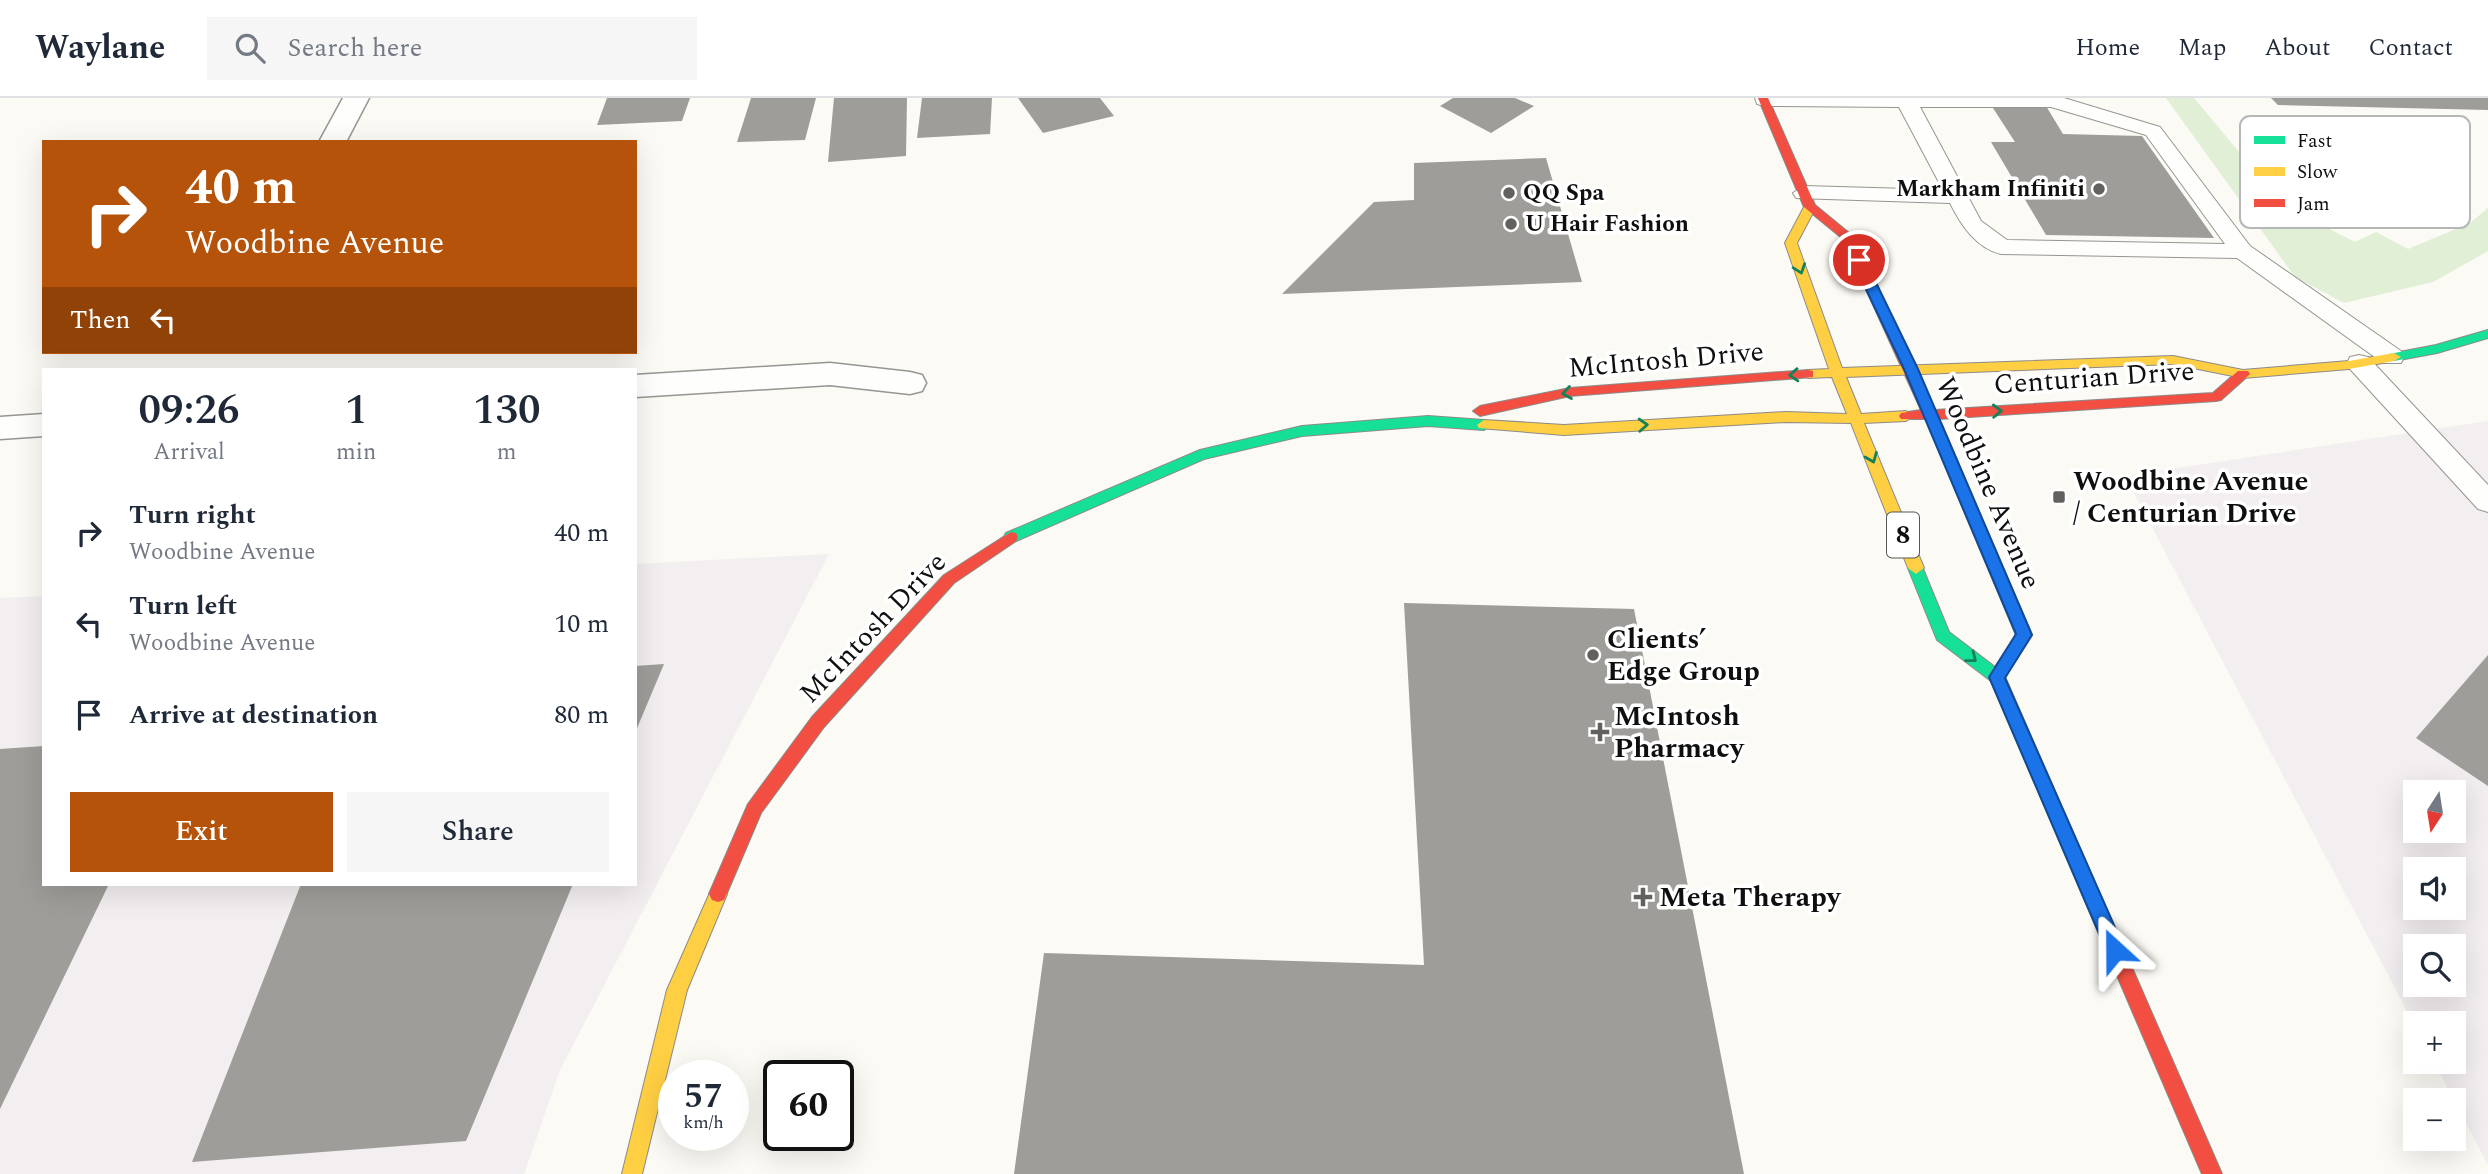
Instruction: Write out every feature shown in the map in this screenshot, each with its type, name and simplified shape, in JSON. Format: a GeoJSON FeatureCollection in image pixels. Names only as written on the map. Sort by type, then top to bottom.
{"type":"FeatureCollection","features":[{"type":"Feature","properties":{"kind":"street"},"geometry":{"type":"LineString","coordinates":[[333,140],[356,98]]}},
{"type":"Feature","properties":{"kind":"street","name":"Woodbine Avenue"},"geometry":{"type":"LineString","coordinates":[[1763,99],[1807,200],[1848,237],[1911,369],[2024,635],[1997,677]]}},
{"type":"Feature","properties":{"kind":"street","name":"8"},"geometry":{"type":"LineString","coordinates":[[1807,200],[1791,243],[1837,372],[1943,636],[1997,677],[2212,1174]]}},
{"type":"Feature","properties":{"kind":"street","name":"Centurian Drive"},"geometry":{"type":"LineString","coordinates":[[1911,369],[2173,360],[2243,374],[2359,363],[2437,349],[2488,334]]}},
{"type":"Feature","properties":{"kind":"street","name":"McIntosh Drive"},"geometry":{"type":"LineString","coordinates":[[1428,422],[1570,392],[1911,369]]}},
{"type":"Feature","properties":{"kind":"street"},"geometry":{"type":"LineString","coordinates":[[637,386],[830,373],[910,383]]}},
{"type":"Feature","properties":{"kind":"street","name":"Centurian Drive"},"geometry":{"type":"LineString","coordinates":[[1856,419],[2216,397],[2243,374]]}},
{"type":"Feature","properties":{"kind":"street","name":"McIntosh Drive"},"geometry":{"type":"LineString","coordinates":[[632,1174],[677,990],[754,809],[818,722],[892,636],[949,579],[1018,532],[1200,455],[1302,431],[1428,422],[1564,430],[1786,417],[1856,419]]}},
{"type":"Feature","properties":{"kind":"street"},"geometry":{"type":"LineString","coordinates":[[0,428],[42,425]]}},
{"type":"Feature","properties":{"kind":"lane"},"geometry":{"type":"LineString","coordinates":[[1763,99],[2052,101],[2153,131],[2242,251],[2392,357]]}},
{"type":"Feature","properties":{"kind":"lane"},"geometry":{"type":"LineString","coordinates":[[1906,100],[1972,225],[2001,247],[2242,251]]}},
{"type":"Feature","properties":{"kind":"lane"},"geometry":{"type":"LineString","coordinates":[[1807,200],[1956,197]]}},
{"type":"Feature","properties":{"kind":"lane"},"geometry":{"type":"LineString","coordinates":[[2359,363],[2488,502]]}},
{"type":"Feature","properties":{"kind":"shaded area"},"geometry":{"type":"Polygon","coordinates":[[[2488,421],[2488,1165],[2466,1123],[2466,1088],[2448,1088],[2440,1074],[2466,1074],[2466,1011],[2407,1011],[2125,476],[2488,421]]]}},
{"type":"Feature","properties":{"kind":"shaded area"},"geometry":{"type":"Polygon","coordinates":[[[829,554],[560,1070],[524,1174],[0,1174],[0,598],[42,596],[42,886],[637,886],[637,564],[829,554]]]}},
{"type":"Feature","properties":{"kind":"green space"},"geometry":{"type":"Polygon","coordinates":[[[2166,98],[2194,98],[2240,153],[2240,201],[2166,98]]]}},
{"type":"Feature","properties":{"kind":"green space"},"geometry":{"type":"Polygon","coordinates":[[[2488,208],[2488,251],[2433,282],[2344,303],[2295,277],[2260,228],[2327,228],[2355,242],[2376,232],[2408,249],[2458,228],[2470,228],[2470,223],[2488,208]]]}},
{"type":"Feature","properties":{"kind":"building"},"geometry":{"type":"Polygon","coordinates":[[[607,98],[690,98],[682,121],[597,125],[607,98]]]}},
{"type":"Feature","properties":{"kind":"building"},"geometry":{"type":"Polygon","coordinates":[[[751,98],[816,98],[805,140],[737,142],[751,98]]]}},
{"type":"Feature","properties":{"kind":"building"},"geometry":{"type":"Polygon","coordinates":[[[834,98],[907,98],[906,156],[828,162],[834,98]]]}},
{"type":"Feature","properties":{"kind":"building"},"geometry":{"type":"Polygon","coordinates":[[[922,98],[992,98],[990,134],[917,138],[922,98]]]}},
{"type":"Feature","properties":{"kind":"building"},"geometry":{"type":"Polygon","coordinates":[[[1018,98],[1100,98],[1114,116],[1043,133],[1018,98]]]}},
{"type":"Feature","properties":{"kind":"building"},"geometry":{"type":"Polygon","coordinates":[[[1453,98],[1515,98],[1534,106],[1491,133],[1440,106],[1453,98]]]}},
{"type":"Feature","properties":{"kind":"building"},"geometry":{"type":"Polygon","coordinates":[[[2271,98],[2488,98],[2488,110],[2278,105],[2271,98]]]}},
{"type":"Feature","properties":{"kind":"building","name":"Markham Infiniti"},"geometry":{"type":"Polygon","coordinates":[[[1991,105],[2046,106],[2063,134],[2142,136],[2214,238],[2046,235],[1991,142],[2015,142],[1991,105]]]}},
{"type":"Feature","properties":{"kind":"building"},"geometry":{"type":"Polygon","coordinates":[[[1546,158],[1582,282],[1282,294],[1374,202],[1414,200],[1414,163],[1546,158]]]}},
{"type":"Feature","properties":{"kind":"building"},"geometry":{"type":"Polygon","coordinates":[[[1404,603],[1634,609],[1744,1174],[1014,1174],[1044,953],[1424,965],[1404,603]]]}},
{"type":"Feature","properties":{"kind":"building"},"geometry":{"type":"Polygon","coordinates":[[[2488,655],[2488,786],[2416,738],[2488,655]]]}},
{"type":"Feature","properties":{"kind":"building"},"geometry":{"type":"Polygon","coordinates":[[[664,664],[637,728],[637,666],[664,664]]]}},
{"type":"Feature","properties":{"kind":"building"},"geometry":{"type":"Polygon","coordinates":[[[42,746],[42,886],[108,886],[0,1109],[0,749],[42,746]]]}},
{"type":"Feature","properties":{"kind":"building"},"geometry":{"type":"Polygon","coordinates":[[[300,886],[572,886],[466,1141],[192,1162],[300,886]]]}},
{"type":"Feature","properties":{"kind":"traffic: fast"},"geometry":{"type":"LineString","coordinates":[[2394,357],[2437,349],[2488,334]]}},
{"type":"Feature","properties":{"kind":"traffic: fast"},"geometry":{"type":"LineString","coordinates":[[1011,537],[1200,455],[1302,431],[1428,421],[1484,425]]}},
{"type":"Feature","properties":{"kind":"traffic: fast"},"geometry":{"type":"LineString","coordinates":[[1935,425],[2024,635],[1997,677]]}},
{"type":"Feature","properties":{"kind":"traffic: fast"},"geometry":{"type":"LineString","coordinates":[[1916,568],[1943,636],[1997,677],[2094,901]]}},
{"type":"Feature","properties":{"kind":"traffic: slow"},"geometry":{"type":"LineString","coordinates":[[1810,207],[1791,243],[1820,330],[1916,568]]}},
{"type":"Feature","properties":{"kind":"traffic: slow"},"geometry":{"type":"LineString","coordinates":[[1808,374],[2173,360],[2243,374],[2349,365],[2394,357]]}},
{"type":"Feature","properties":{"kind":"traffic: slow"},"geometry":{"type":"LineString","coordinates":[[1484,425],[1564,430],[1786,417],[1856,419],[1906,416]]}},
{"type":"Feature","properties":{"kind":"traffic: slow"},"geometry":{"type":"LineString","coordinates":[[632,1174],[677,990],[718,894]]}},
{"type":"Feature","properties":{"kind":"traffic: jam"},"geometry":{"type":"LineString","coordinates":[[1763,98],[1810,207],[1848,237],[1935,425]]}},
{"type":"Feature","properties":{"kind":"traffic: jam"},"geometry":{"type":"LineString","coordinates":[[1480,411],[1570,392],[1808,374]]}},
{"type":"Feature","properties":{"kind":"traffic: jam"},"geometry":{"type":"LineString","coordinates":[[1906,416],[2216,397],[2243,374]]}},
{"type":"Feature","properties":{"kind":"traffic: jam"},"geometry":{"type":"LineString","coordinates":[[718,894],[754,809],[818,722],[949,579],[1011,537]]}},
{"type":"Feature","properties":{"kind":"traffic: jam"},"geometry":{"type":"LineString","coordinates":[[2094,901],[2212,1174]]}},
{"type":"Feature","properties":{"kind":"place","name":"Markham Infiniti"},"geometry":{"type":"Point","coordinates":[2099,189]}},
{"type":"Feature","properties":{"kind":"place","name":"QQ Spa"},"geometry":{"type":"Point","coordinates":[1509,193]}},
{"type":"Feature","properties":{"kind":"place","name":"U Hair Fashion"},"geometry":{"type":"Point","coordinates":[1511,224]}},
{"type":"Feature","properties":{"kind":"place","name":"Woodbine Avenue / Centurian Drive"},"geometry":{"type":"Point","coordinates":[2059,497]}},
{"type":"Feature","properties":{"kind":"place","name":"Clients’ Edge Group"},"geometry":{"type":"Point","coordinates":[1593,655]}},
{"type":"Feature","properties":{"kind":"place","name":"McIntosh Pharmacy"},"geometry":{"type":"Point","coordinates":[1600,732]}},
{"type":"Feature","properties":{"kind":"place","name":"Meta Therapy"},"geometry":{"type":"Point","coordinates":[1643,897]}},
{"type":"Feature","properties":{"kind":"route"},"geometry":{"type":"LineString","coordinates":[[1859,260],[1911,369],[2024,635],[1997,677],[2115,950]]}}]}
